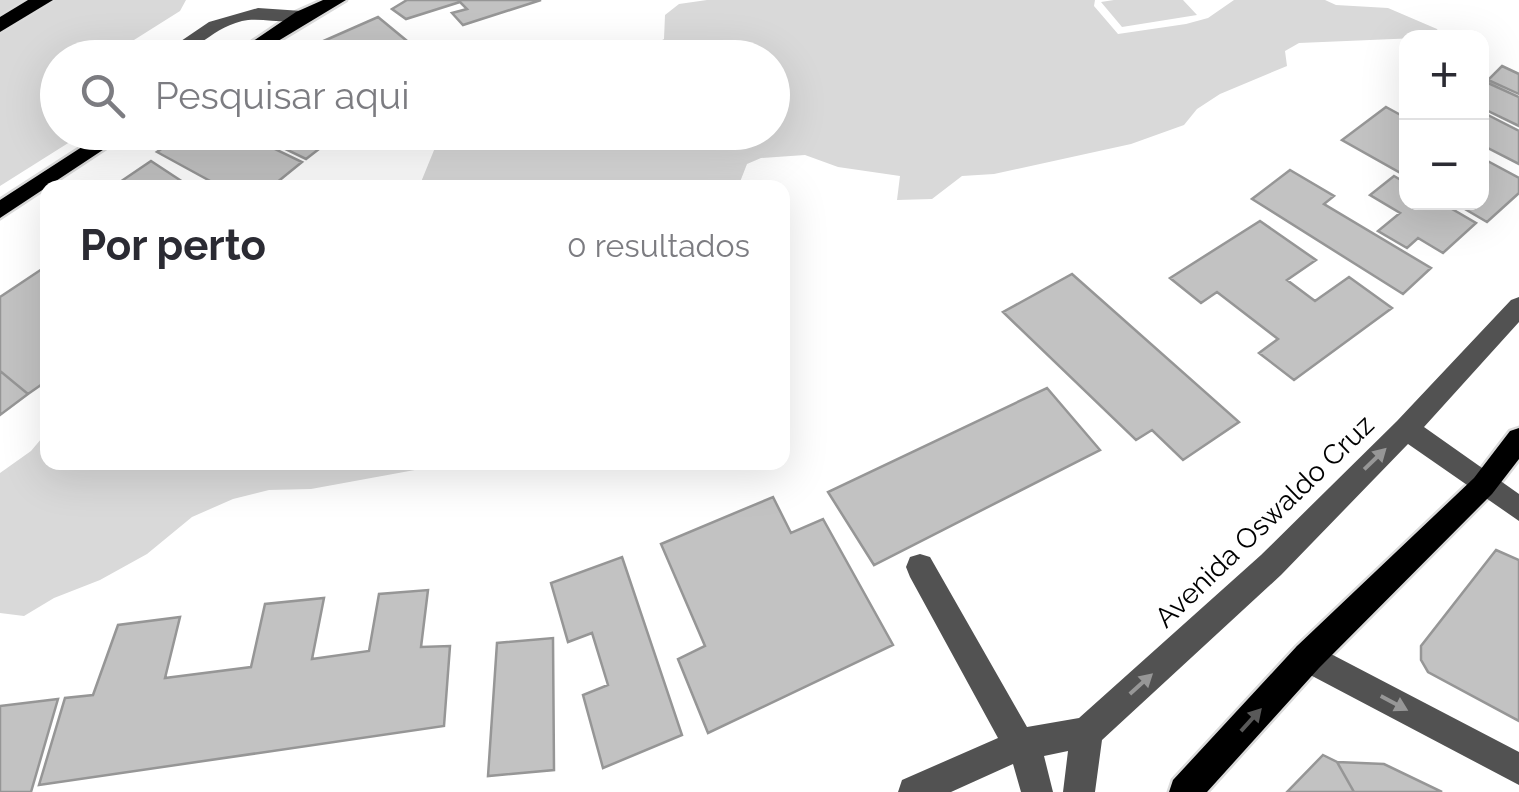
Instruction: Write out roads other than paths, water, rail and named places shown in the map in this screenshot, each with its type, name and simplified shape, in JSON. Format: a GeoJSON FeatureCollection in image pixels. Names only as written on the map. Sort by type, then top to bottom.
{"type":"FeatureCollection","features":[{"type":"Feature","properties":{"kind":"highway"},"geometry":{"type":"LineString","coordinates":[[0,26],[44,0]]}},
{"type":"Feature","properties":{"kind":"main road"},"geometry":{"type":"LineString","coordinates":[[265,40],[302,16],[338,0]]}},
{"type":"Feature","properties":{"kind":"main road"},"geometry":{"type":"LineString","coordinates":[[43,180],[86,150]]}},
{"type":"Feature","properties":{"kind":"main road"},"geometry":{"type":"LineString","coordinates":[[0,210],[40,182]]}},
{"type":"Feature","properties":{"kind":"main road"},"geometry":{"type":"LineString","coordinates":[[1186,792],[1308,658],[1483,486],[1519,439]]}},
{"type":"Feature","properties":{"kind":"street"},"geometry":{"type":"LineString","coordinates":[[193,40],[233,15],[264,11],[302,16]]}},
{"type":"Feature","properties":{"kind":"street","name":"Avenida Oswaldo Cruz"},"geometry":{"type":"LineString","coordinates":[[1087,732],[1270,565],[1406,429],[1519,306]]}},
{"type":"Feature","properties":{"kind":"street"},"geometry":{"type":"LineString","coordinates":[[1406,429],[1519,509]]}},
{"type":"Feature","properties":{"kind":"street"},"geometry":{"type":"LineString","coordinates":[[920,567],[1032,767],[1037,792]]}},
{"type":"Feature","properties":{"kind":"street"},"geometry":{"type":"LineString","coordinates":[[1308,658],[1519,769]]}},
{"type":"Feature","properties":{"kind":"street"},"geometry":{"type":"LineString","coordinates":[[914,792],[1019,745],[1087,732],[1079,792]]}}]}
